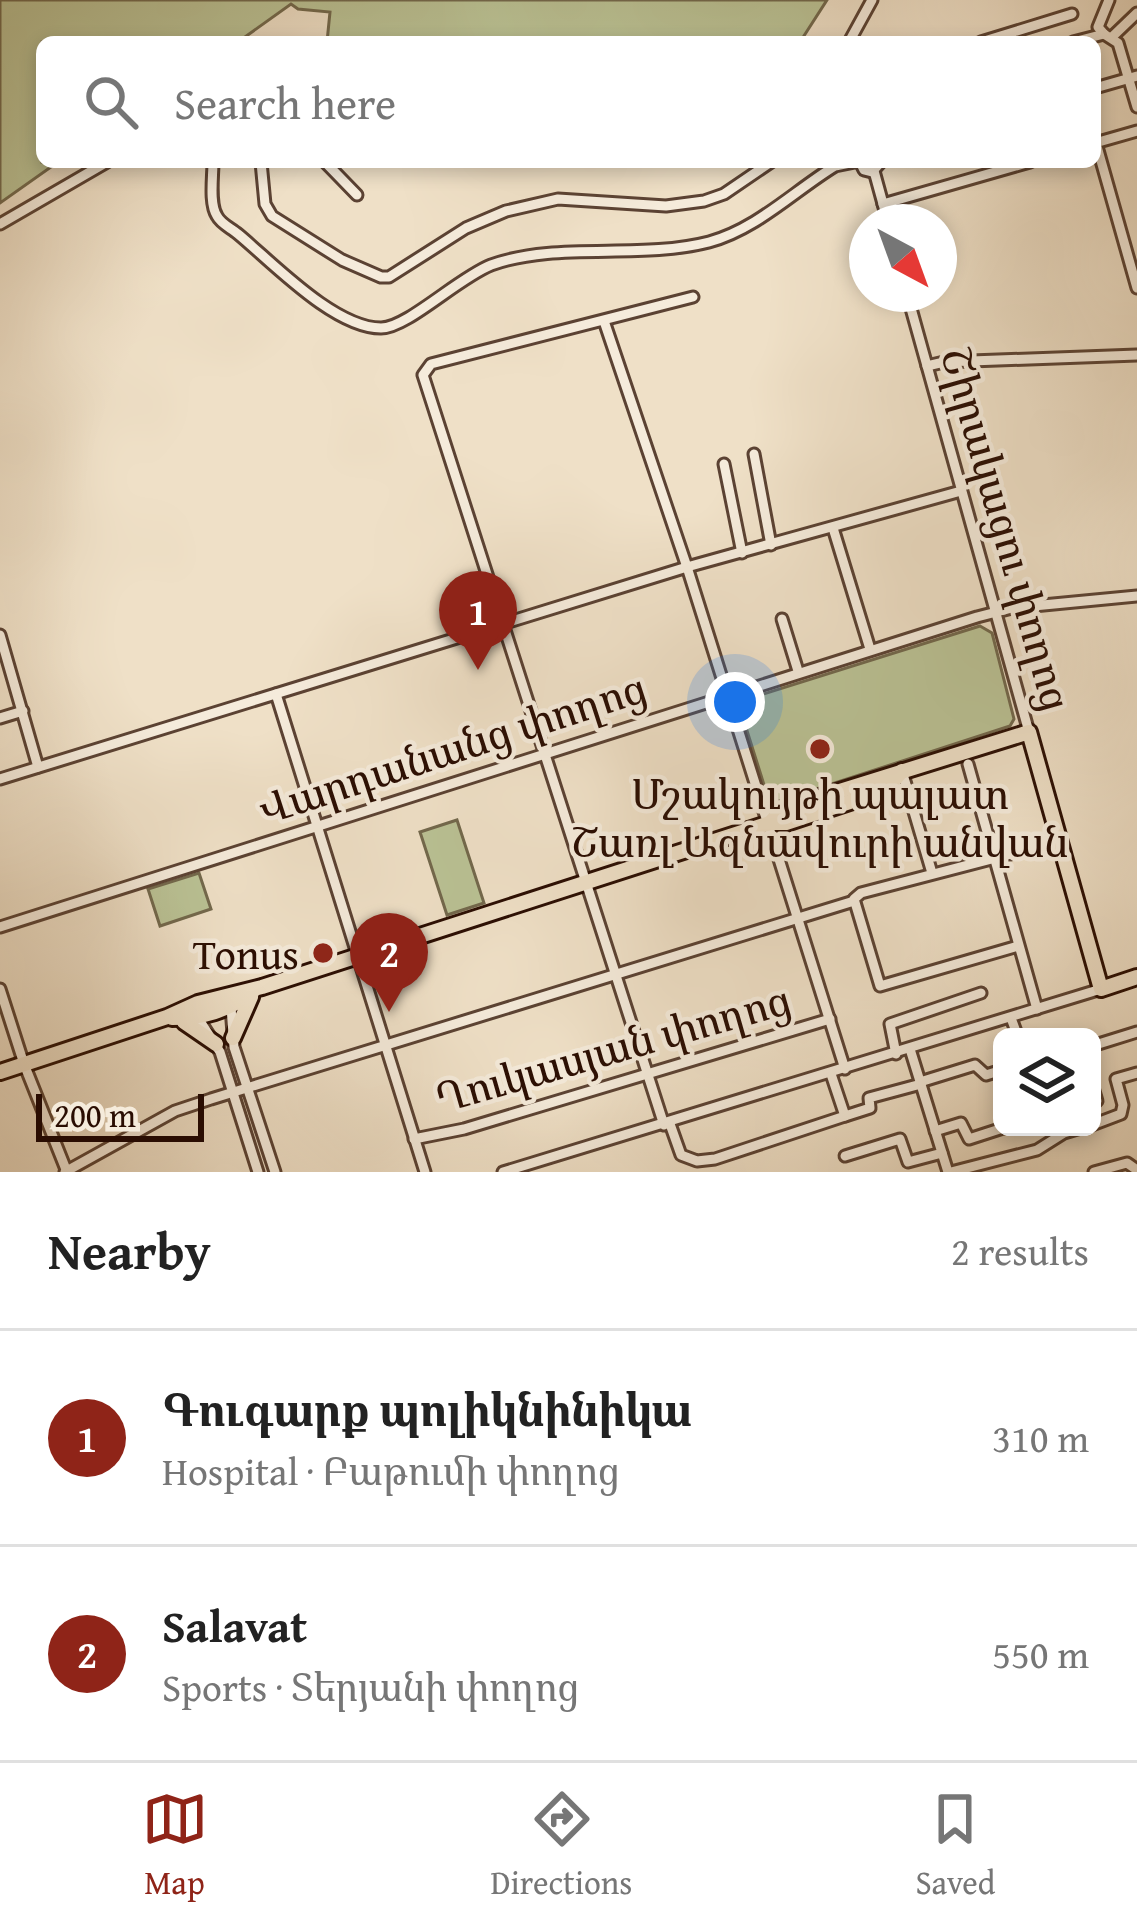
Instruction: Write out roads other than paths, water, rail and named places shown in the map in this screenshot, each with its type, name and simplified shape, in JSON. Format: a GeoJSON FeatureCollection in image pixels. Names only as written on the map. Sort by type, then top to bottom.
{"type":"FeatureCollection","features":[{"type":"Feature","properties":{"kind":"main road"},"geometry":{"type":"LineString","coordinates":[[0,1072],[769,823],[786,823],[886,790],[902,771],[1029,732]]}},
{"type":"Feature","properties":{"kind":"main road","name":"Շիրակացու փողոց"},"geometry":{"type":"LineString","coordinates":[[1029,732],[1101,989]]}},
{"type":"Feature","properties":{"kind":"main road"},"geometry":{"type":"LineString","coordinates":[[1101,989],[1137,977]]}},
{"type":"Feature","properties":{"kind":"main road"},"geometry":{"type":"LineString","coordinates":[[233,1038],[258,988]]}},
{"type":"Feature","properties":{"kind":"main road"},"geometry":{"type":"LineString","coordinates":[[167,1017],[197,1028],[216,1044]]}},
{"type":"Feature","properties":{"kind":"street"},"geometry":{"type":"LineString","coordinates":[[852,36],[872,0]]}},
{"type":"Feature","properties":{"kind":"street"},"geometry":{"type":"LineString","coordinates":[[1109,0],[1098,27],[1118,43],[1133,77],[1137,107]]}},
{"type":"Feature","properties":{"kind":"street"},"geometry":{"type":"LineString","coordinates":[[1101,36],[1137,13]]}},
{"type":"Feature","properties":{"kind":"street"},"geometry":{"type":"LineString","coordinates":[[1000,36],[1072,14]]}},
{"type":"Feature","properties":{"kind":"street"},"geometry":{"type":"LineString","coordinates":[[1101,86],[1133,77]]}},
{"type":"Feature","properties":{"kind":"street"},"geometry":{"type":"LineString","coordinates":[[1101,141],[1137,131]]}},
{"type":"Feature","properties":{"kind":"street"},"geometry":{"type":"LineString","coordinates":[[1101,164],[1137,287]]}},
{"type":"Feature","properties":{"kind":"street"},"geometry":{"type":"LineString","coordinates":[[0,224],[97,168]]}},
{"type":"Feature","properties":{"kind":"street"},"geometry":{"type":"LineString","coordinates":[[213,168],[212,204],[218,218],[269,264],[338,313],[386,329],[494,264],[525,257],[646,252],[728,236],[832,168]]}},
{"type":"Feature","properties":{"kind":"street"},"geometry":{"type":"LineString","coordinates":[[262,168],[265,204],[272,216],[342,260],[381,277],[396,274],[466,228],[506,211],[564,199],[650,205],[704,202],[762,168]]}},
{"type":"Feature","properties":{"kind":"street"},"geometry":{"type":"LineString","coordinates":[[331,168],[357,195]]}},
{"type":"Feature","properties":{"kind":"street"},"geometry":{"type":"LineString","coordinates":[[878,168],[883,204],[1009,168]]}},
{"type":"Feature","properties":{"kind":"street"},"geometry":{"type":"LineString","coordinates":[[693,297],[431,364],[423,375],[667,1124],[681,1155],[705,1161],[870,1108],[869,1098],[975,1065],[986,1075],[993,1073]]}},
{"type":"Feature","properties":{"kind":"street","name":"Շիրակացու փողոց"},"geometry":{"type":"LineString","coordinates":[[912,312],[1029,732]]}},
{"type":"Feature","properties":{"kind":"street"},"geometry":{"type":"LineString","coordinates":[[604,321],[687,567],[845,1070]]}},
{"type":"Feature","properties":{"kind":"street"},"geometry":{"type":"LineString","coordinates":[[927,366],[1137,355]]}},
{"type":"Feature","properties":{"kind":"street"},"geometry":{"type":"LineString","coordinates":[[754,454],[771,545]]}},
{"type":"Feature","properties":{"kind":"street"},"geometry":{"type":"LineString","coordinates":[[724,464],[742,553]]}},
{"type":"Feature","properties":{"kind":"street"},"geometry":{"type":"LineString","coordinates":[[0,779],[687,567],[962,491]]}},
{"type":"Feature","properties":{"kind":"street"},"geometry":{"type":"LineString","coordinates":[[833,529],[869,649]]}},
{"type":"Feature","properties":{"kind":"street","name":"Վարդանանց փողոց"},"geometry":{"type":"LineString","coordinates":[[0,927],[869,649],[994,613],[1137,596]]}},
{"type":"Feature","properties":{"kind":"street"},"geometry":{"type":"LineString","coordinates":[[782,619],[799,671]]}},
{"type":"Feature","properties":{"kind":"street"},"geometry":{"type":"LineString","coordinates":[[0,635],[6,673],[23,711],[38,767]]}},
{"type":"Feature","properties":{"kind":"street"},"geometry":{"type":"LineString","coordinates":[[277,694],[425,1172]]}},
{"type":"Feature","properties":{"kind":"street"},"geometry":{"type":"LineString","coordinates":[[0,718],[23,711]]}},
{"type":"Feature","properties":{"kind":"street"},"geometry":{"type":"LineString","coordinates":[[968,764],[1037,1010]]}},
{"type":"Feature","properties":{"kind":"street"},"geometry":{"type":"LineString","coordinates":[[902,771],[932,873]]}},
{"type":"Feature","properties":{"kind":"street"},"geometry":{"type":"LineString","coordinates":[[0,988],[67,1172],[175,1112],[854,901],[862,893],[1060,841]]}},
{"type":"Feature","properties":{"kind":"street"},"geometry":{"type":"LineString","coordinates":[[854,901],[880,986],[1018,946]]}},
{"type":"Feature","properties":{"kind":"street"},"geometry":{"type":"LineString","coordinates":[[503,1172],[1101,989]]}},
{"type":"Feature","properties":{"kind":"street"},"geometry":{"type":"LineString","coordinates":[[896,1054],[890,1024],[981,993]]}},
{"type":"Feature","properties":{"kind":"street"},"geometry":{"type":"LineString","coordinates":[[227,1001],[233,1038],[275,1172]]}},
{"type":"Feature","properties":{"kind":"street"},"geometry":{"type":"LineString","coordinates":[[198,1010],[216,1044],[258,1172]]}},
{"type":"Feature","properties":{"kind":"street"},"geometry":{"type":"LineString","coordinates":[[1011,1018],[1015,1028]]}},
{"type":"Feature","properties":{"kind":"street","name":"Ղուկասյան փողոց"},"geometry":{"type":"LineString","coordinates":[[414,1138],[464,1129],[830,1019]]}},
{"type":"Feature","properties":{"kind":"street"},"geometry":{"type":"LineString","coordinates":[[1101,1043],[1137,1032]]}},
{"type":"Feature","properties":{"kind":"street"},"geometry":{"type":"LineString","coordinates":[[910,1049],[949,1172],[1036,1150],[1059,1136]]}},
{"type":"Feature","properties":{"kind":"street"},"geometry":{"type":"LineString","coordinates":[[1101,1121],[1121,1114],[1116,1079],[1137,1073]]}},
{"type":"Feature","properties":{"kind":"street"},"geometry":{"type":"LineString","coordinates":[[831,1074],[845,1116]]}},
{"type":"Feature","properties":{"kind":"street"},"geometry":{"type":"LineString","coordinates":[[935,1131],[962,1123],[969,1139],[993,1131]]}},
{"type":"Feature","properties":{"kind":"street"},"geometry":{"type":"LineString","coordinates":[[845,1156],[900,1138],[908,1162],[942,1153]]}},
{"type":"Feature","properties":{"kind":"street"},"geometry":{"type":"LineString","coordinates":[[1094,1172],[1127,1163],[1137,1170]]}},
{"type":"Feature","properties":{"kind":"place","name":"Գուգարք պոլիկնինիկա"},"geometry":{"type":"Point","coordinates":[478,670]}},
{"type":"Feature","properties":{"kind":"place","name":"Մշակույթի պալատ Շառլ Ազնավուրի անվան"},"geometry":{"type":"Point","coordinates":[820,749]}},
{"type":"Feature","properties":{"kind":"place","name":"Tonus"},"geometry":{"type":"Point","coordinates":[323,953]}},
{"type":"Feature","properties":{"kind":"place","name":"Salavat"},"geometry":{"type":"Point","coordinates":[389,1012]}}]}
